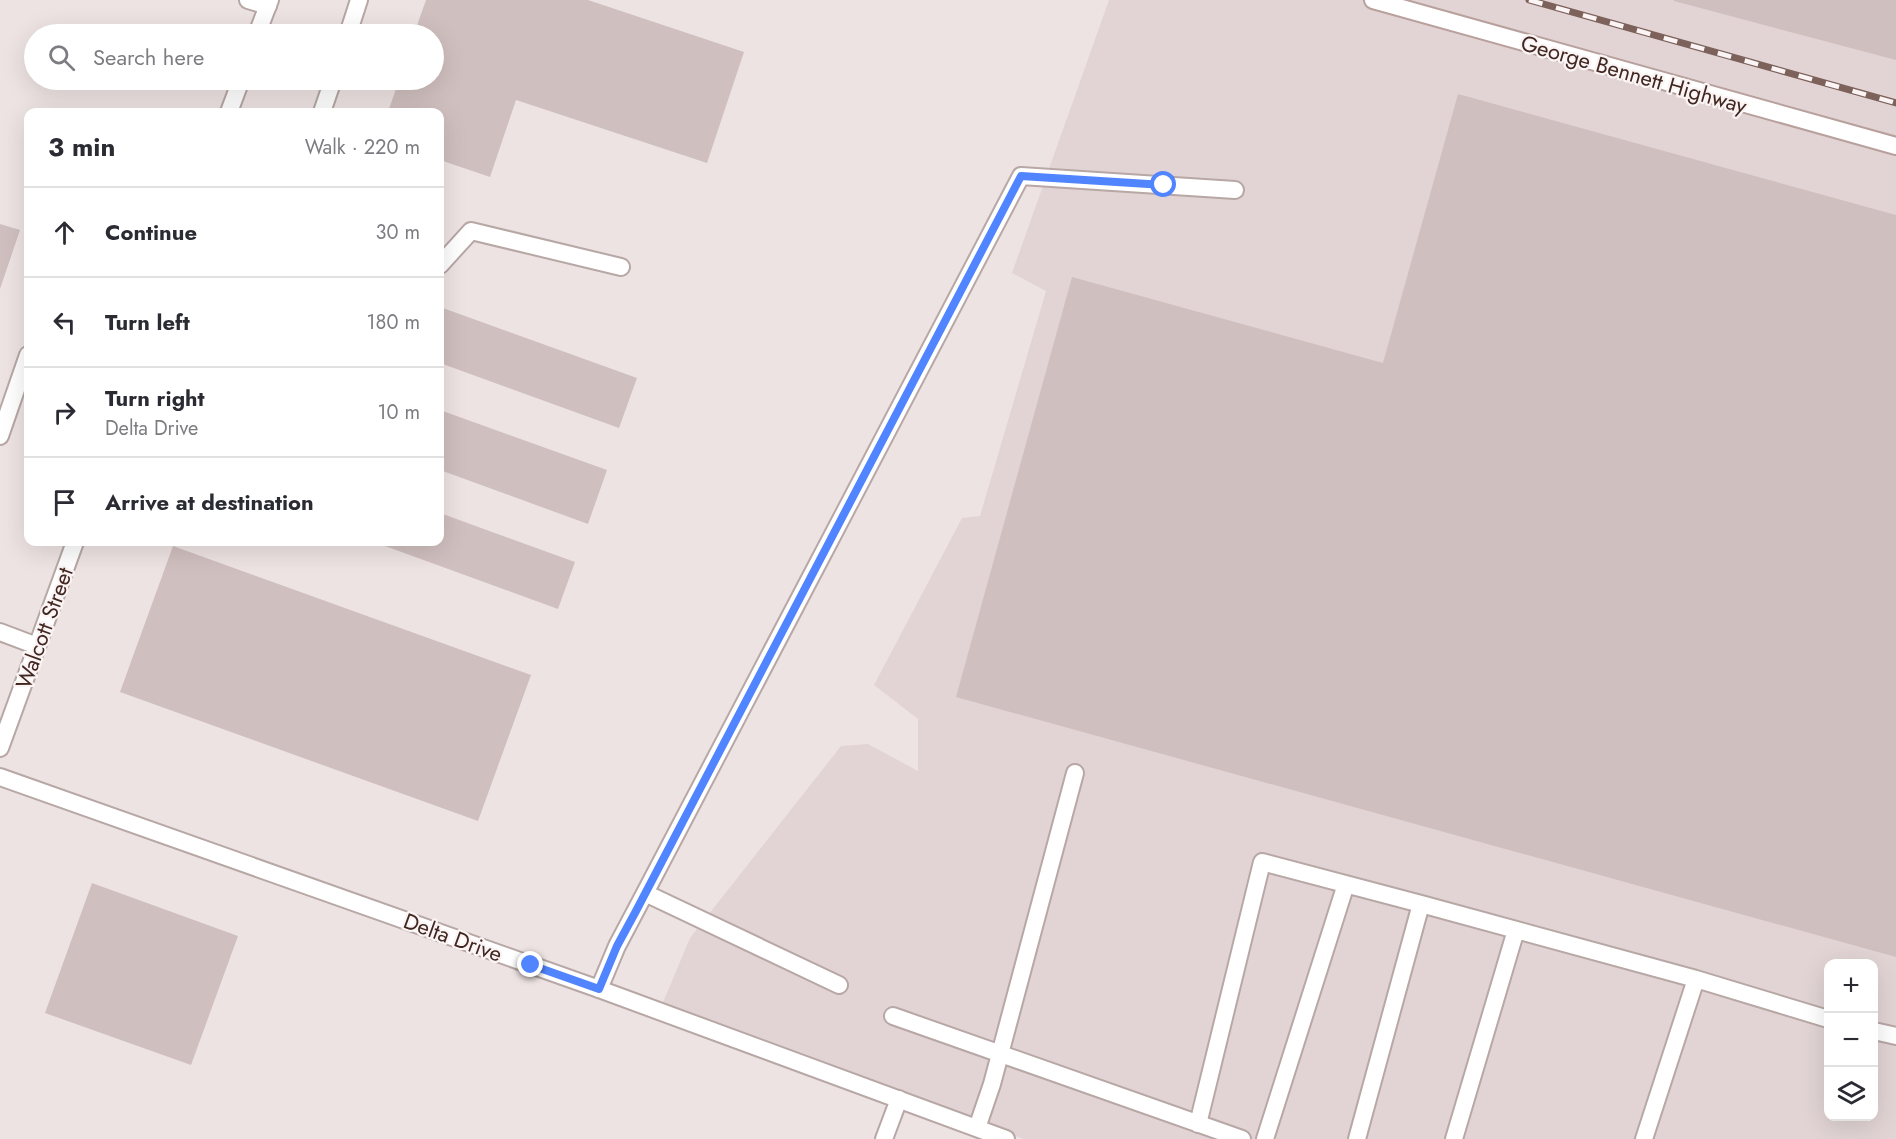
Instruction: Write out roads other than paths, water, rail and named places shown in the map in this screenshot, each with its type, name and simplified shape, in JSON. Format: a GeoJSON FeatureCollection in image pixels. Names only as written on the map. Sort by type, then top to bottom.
{"type":"FeatureCollection","features":[{"type":"Feature","properties":{"kind":"street"},"geometry":{"type":"LineString","coordinates":[[248,0],[269,3],[261,24]]}},
{"type":"Feature","properties":{"kind":"street"},"geometry":{"type":"LineString","coordinates":[[351,24],[359,0]]}},
{"type":"Feature","properties":{"kind":"street","name":"George Bennett Highway"},"geometry":{"type":"LineString","coordinates":[[1373,0],[1896,146]]}},
{"type":"Feature","properties":{"kind":"street"},"geometry":{"type":"LineString","coordinates":[[230,108],[237,90]]}},
{"type":"Feature","properties":{"kind":"street"},"geometry":{"type":"LineString","coordinates":[[323,108],[330,90]]}},
{"type":"Feature","properties":{"kind":"street"},"geometry":{"type":"LineString","coordinates":[[599,989],[617,946],[1021,176],[1235,190]]}},
{"type":"Feature","properties":{"kind":"street"},"geometry":{"type":"LineString","coordinates":[[444,261],[471,231],[621,267]]}},
{"type":"Feature","properties":{"kind":"street"},"geometry":{"type":"LineString","coordinates":[[0,436],[24,367]]}},
{"type":"Feature","properties":{"kind":"street","name":"Walcott Street"},"geometry":{"type":"LineString","coordinates":[[0,748],[74,546]]}},
{"type":"Feature","properties":{"kind":"street"},"geometry":{"type":"LineString","coordinates":[[0,632],[37,646]]}},
{"type":"Feature","properties":{"kind":"street"},"geometry":{"type":"LineString","coordinates":[[977,1128],[1000,1054],[1076,772]]}},
{"type":"Feature","properties":{"kind":"street","name":"Delta Drive"},"geometry":{"type":"LineString","coordinates":[[0,777],[599,989],[1005,1139]]}},
{"type":"Feature","properties":{"kind":"street"},"geometry":{"type":"LineString","coordinates":[[1198,1124],[1262,862],[1516,930],[1824,1018]]}},
{"type":"Feature","properties":{"kind":"street"},"geometry":{"type":"LineString","coordinates":[[1266,1139],[1346,884]]}},
{"type":"Feature","properties":{"kind":"street"},"geometry":{"type":"LineString","coordinates":[[645,893],[839,985]]}},
{"type":"Feature","properties":{"kind":"street"},"geometry":{"type":"LineString","coordinates":[[1357,1139],[1421,904]]}},
{"type":"Feature","properties":{"kind":"street"},"geometry":{"type":"LineString","coordinates":[[1454,1139],[1516,930]]}},
{"type":"Feature","properties":{"kind":"street"},"geometry":{"type":"LineString","coordinates":[[1644,1139],[1695,980]]}},
{"type":"Feature","properties":{"kind":"street"},"geometry":{"type":"LineString","coordinates":[[893,1016],[1242,1139]]}},
{"type":"Feature","properties":{"kind":"street"},"geometry":{"type":"LineString","coordinates":[[1878,1032],[1896,1036]]}},
{"type":"Feature","properties":{"kind":"street"},"geometry":{"type":"LineString","coordinates":[[884,1139],[898,1099]]}},
{"type":"Feature","properties":{"kind":"railway"},"geometry":{"type":"LineString","coordinates":[[1529,0],[1896,103]]}}]}
